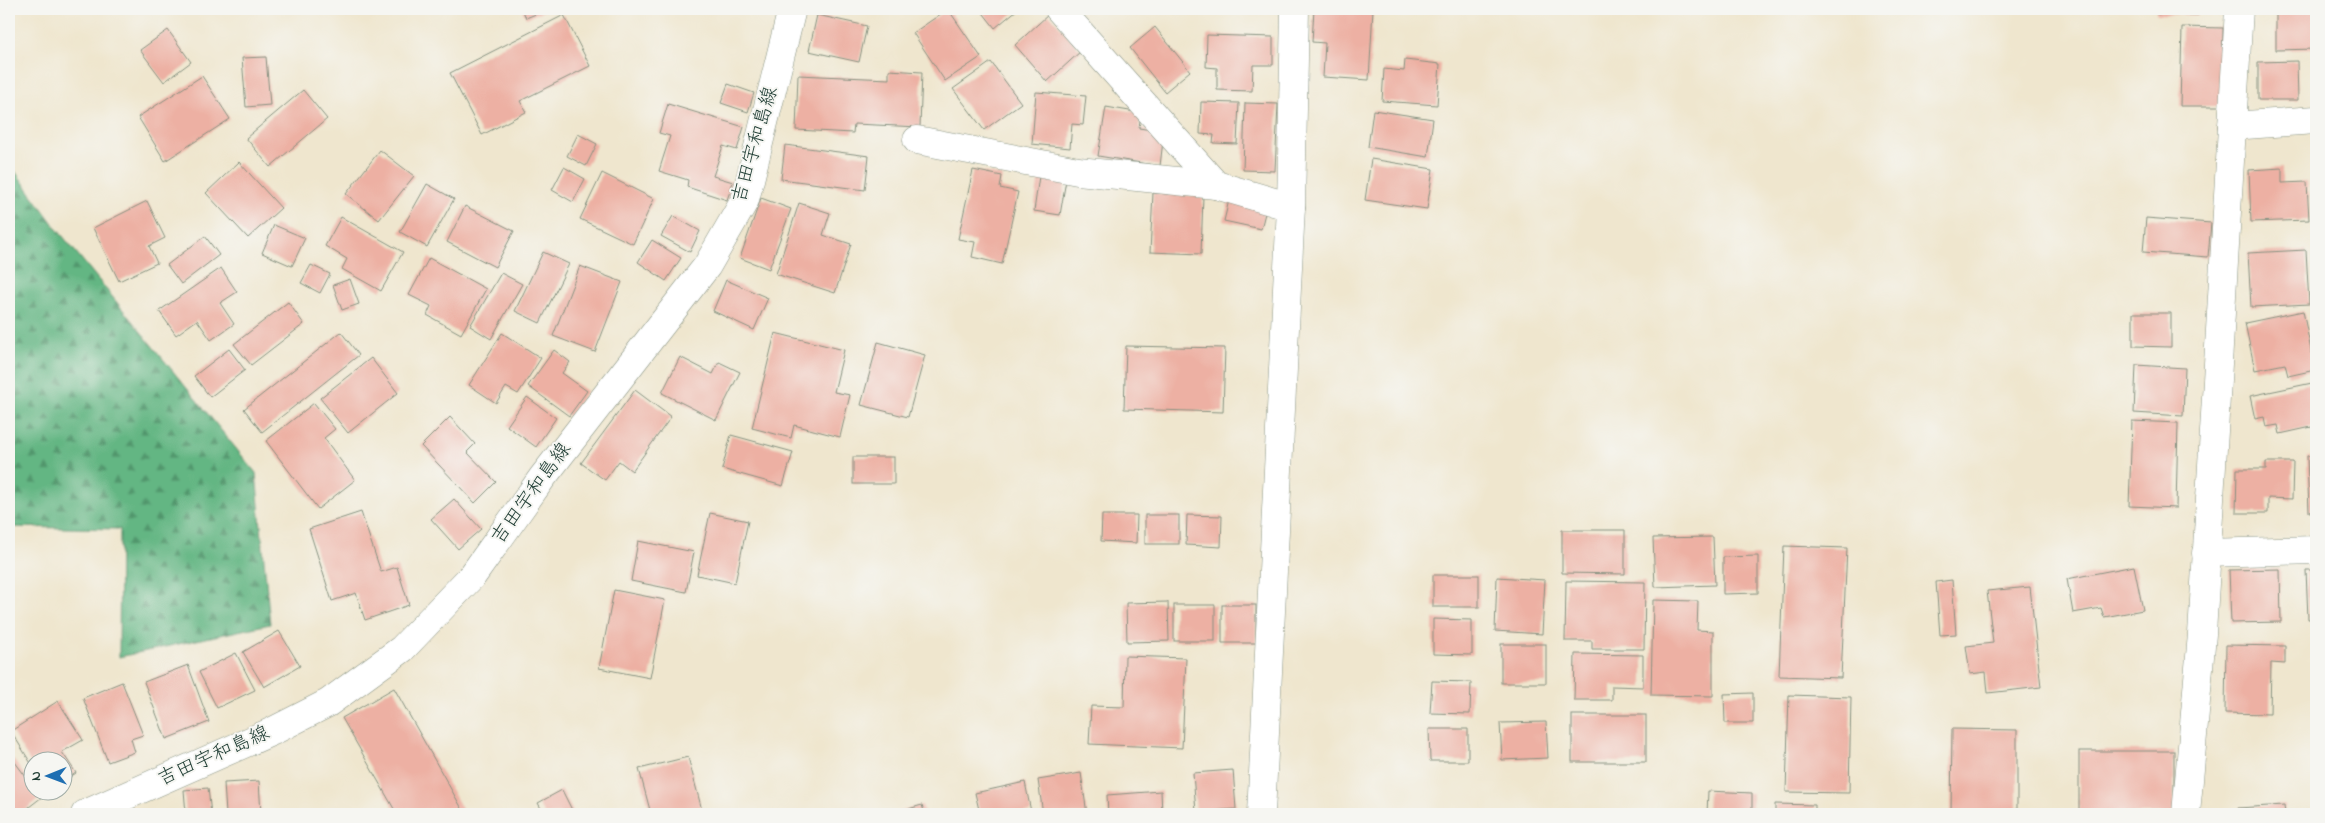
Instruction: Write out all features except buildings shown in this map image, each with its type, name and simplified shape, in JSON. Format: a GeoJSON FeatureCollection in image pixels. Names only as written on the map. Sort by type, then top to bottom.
{"type":"FeatureCollection","features":[{"type":"Feature","properties":{"kind":"street","name":"吉田宇和島線"},"geometry":{"type":"LineString","coordinates":[[85,814],[273,731],[328,703],[402,649],[473,575],[542,478],[707,266],[745,200],[792,9]]}},
{"type":"Feature","properties":{"kind":"street"},"geometry":{"type":"LineString","coordinates":[[1059,9],[1216,185]]}},
{"type":"Feature","properties":{"kind":"street"},"geometry":{"type":"LineString","coordinates":[[1261,814],[1291,207],[1295,9]]}},
{"type":"Feature","properties":{"kind":"street"},"geometry":{"type":"LineString","coordinates":[[2186,814],[2202,634],[2239,9]]}},
{"type":"Feature","properties":{"kind":"street"},"geometry":{"type":"LineString","coordinates":[[2232,126],[2316,120]]}},
{"type":"Feature","properties":{"kind":"street"},"geometry":{"type":"LineString","coordinates":[[917,140],[1078,171],[1216,185],[1291,207]]}},
{"type":"Feature","properties":{"kind":"street"},"geometry":{"type":"LineString","coordinates":[[2206,553],[2316,550]]}},
{"type":"Feature","properties":{"kind":"green space"},"geometry":{"type":"Polygon","coordinates":[[[9,163],[57,229],[256,473],[270,624],[119,657],[120,529],[9,527],[9,163]]]}}]}
